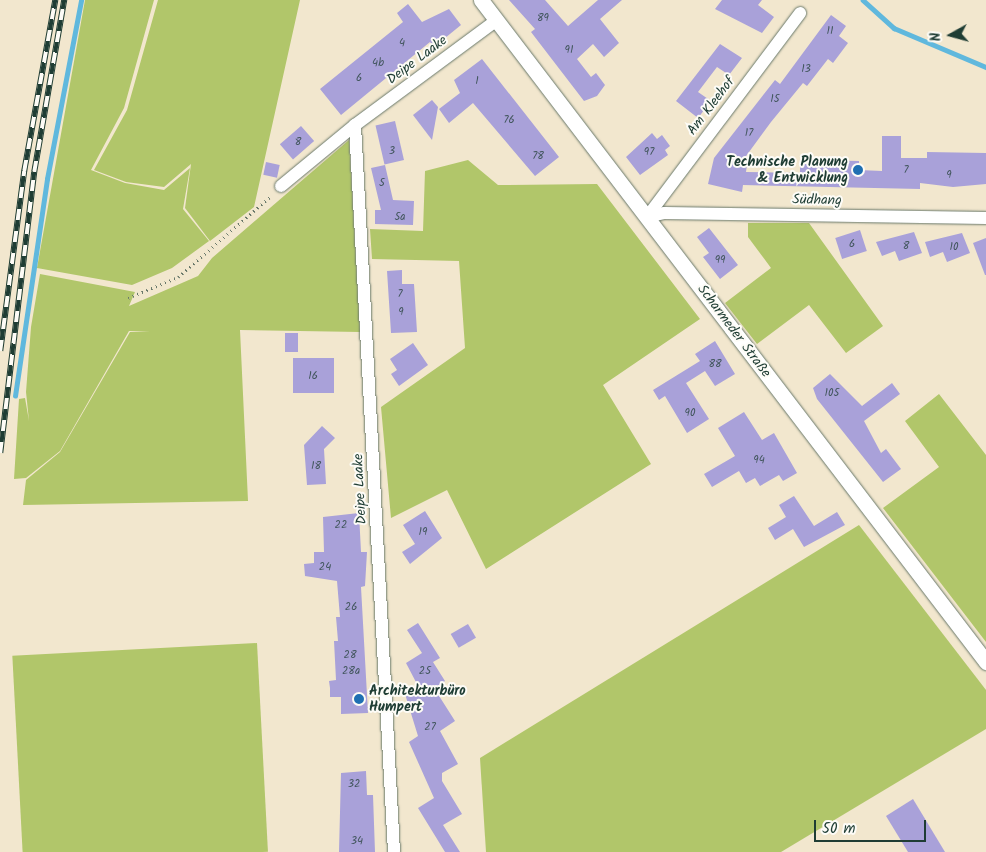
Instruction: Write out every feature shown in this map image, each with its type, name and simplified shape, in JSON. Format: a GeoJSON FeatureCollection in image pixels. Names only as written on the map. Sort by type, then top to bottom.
{"type":"FeatureCollection","features":[{"type":"Feature","properties":{"kind":"street","name":"Scharmeder Straße"},"geometry":{"type":"LineString","coordinates":[[481,0],[986,662]]}},
{"type":"Feature","properties":{"kind":"street","name":"Am Kleehof"},"geometry":{"type":"LineString","coordinates":[[647,217],[800,13]]}},
{"type":"Feature","properties":{"kind":"street","name":"Deipe Laake"},"geometry":{"type":"LineString","coordinates":[[282,186],[355,125],[497,20]]}},
{"type":"Feature","properties":{"kind":"street","name":"Deipe Laake"},"geometry":{"type":"LineString","coordinates":[[355,125],[394,852]]}},
{"type":"Feature","properties":{"kind":"street","name":"Südhang"},"geometry":{"type":"LineString","coordinates":[[647,217],[665,213],[986,218]]}},
{"type":"Feature","properties":{"kind":"path"},"geometry":{"type":"LineString","coordinates":[[128,298],[178,277],[282,186]]}},
{"type":"Feature","properties":{"kind":"green space"},"geometry":{"type":"Polygon","coordinates":[[[85,0],[154,0],[124,108],[91,170],[125,183],[164,190],[190,168],[183,209],[209,241],[172,268],[132,285],[37,268],[85,0]]]}},
{"type":"Feature","properties":{"kind":"green space"},"geometry":{"type":"Polygon","coordinates":[[[158,0],[300,0],[254,207],[210,241],[185,208],[191,164],[164,187],[126,182],[94,170],[127,110],[158,0]]]}},
{"type":"Feature","properties":{"kind":"green space"},"geometry":{"type":"Polygon","coordinates":[[[349,140],[360,332],[240,330],[248,501],[23,505],[26,480],[60,452],[130,332],[150,331],[129,331],[60,451],[26,478],[14,479],[19,399],[25,398],[29,421],[26,392],[31,327],[40,274],[135,292],[129,306],[198,276],[212,258],[349,140]]]}},
{"type":"Feature","properties":{"kind":"green space"},"geometry":{"type":"Polygon","coordinates":[[[468,160],[498,185],[597,184],[700,319],[603,385],[651,464],[486,569],[447,490],[391,518],[381,407],[465,348],[459,261],[372,259],[370,229],[423,231],[425,171],[468,160]]]}},
{"type":"Feature","properties":{"kind":"green space"},"geometry":{"type":"Polygon","coordinates":[[[748,223],[809,223],[883,326],[846,353],[809,305],[757,344],[725,303],[771,268],[748,237],[748,223]]]}},
{"type":"Feature","properties":{"kind":"green space"},"geometry":{"type":"Polygon","coordinates":[[[939,394],[986,455],[986,642],[883,508],[939,467],[905,421],[939,394]]]}},
{"type":"Feature","properties":{"kind":"green space"},"geometry":{"type":"Polygon","coordinates":[[[859,525],[986,690],[986,729],[781,852],[486,852],[480,758],[859,525]]]}},
{"type":"Feature","properties":{"kind":"green space"},"geometry":{"type":"Polygon","coordinates":[[[257,643],[268,852],[23,852],[12,656],[257,643]]]}},
{"type":"Feature","properties":{"kind":"building"},"geometry":{"type":"Polygon","coordinates":[[[509,0],[545,0],[568,26],[598,0],[622,0],[600,19],[619,43],[604,57],[593,44],[577,59],[591,77],[596,73],[605,85],[597,96],[584,101],[531,32],[535,29],[509,0]]]}},
{"type":"Feature","properties":{"kind":"building"},"geometry":{"type":"Polygon","coordinates":[[[722,0],[762,0],[758,5],[774,17],[762,33],[715,9],[722,0]]]}},
{"type":"Feature","properties":{"kind":"building"},"geometry":{"type":"Polygon","coordinates":[[[408,4],[422,22],[449,9],[461,25],[434,47],[430,42],[341,115],[320,89],[403,22],[397,13],[408,4]]]}},
{"type":"Feature","properties":{"kind":"building"},"geometry":{"type":"Polygon","coordinates":[[[831,15],[846,26],[839,36],[848,43],[833,63],[828,59],[807,86],[803,83],[771,122],[741,163],[747,165],[746,172],[800,173],[800,164],[812,164],[812,160],[859,161],[859,170],[882,171],[882,136],[901,136],[901,158],[927,158],[927,152],[986,153],[986,184],[953,187],[920,183],[920,189],[743,185],[742,192],[708,184],[714,158],[775,80],[780,84],[831,15]]]}},
{"type":"Feature","properties":{"kind":"building"},"geometry":{"type":"Polygon","coordinates":[[[720,44],[742,58],[729,75],[717,67],[698,92],[711,101],[698,118],[676,101],[720,44]]]}},
{"type":"Feature","properties":{"kind":"building"},"geometry":{"type":"Polygon","coordinates":[[[482,59],[559,157],[535,176],[473,103],[449,123],[439,109],[460,93],[454,80],[482,59]]]}},
{"type":"Feature","properties":{"kind":"building"},"geometry":{"type":"Polygon","coordinates":[[[432,100],[438,107],[432,140],[413,115],[432,100]]]}},
{"type":"Feature","properties":{"kind":"building"},"geometry":{"type":"Polygon","coordinates":[[[395,121],[404,160],[385,164],[376,125],[395,121]]]}},
{"type":"Feature","properties":{"kind":"building"},"geometry":{"type":"Polygon","coordinates":[[[301,126],[314,141],[293,159],[280,144],[301,126]]]}},
{"type":"Feature","properties":{"kind":"building"},"geometry":{"type":"Polygon","coordinates":[[[652,133],[657,139],[662,135],[670,146],[665,150],[668,155],[640,175],[626,157],[652,133]]]}},
{"type":"Feature","properties":{"kind":"building"},"geometry":{"type":"Polygon","coordinates":[[[266,162],[280,165],[277,178],[263,175],[266,162]]]}},
{"type":"Feature","properties":{"kind":"building"},"geometry":{"type":"Polygon","coordinates":[[[385,165],[393,200],[414,201],[413,225],[375,224],[375,210],[381,210],[371,168],[385,165]]]}},
{"type":"Feature","properties":{"kind":"building"},"geometry":{"type":"Polygon","coordinates":[[[709,228],[738,265],[720,279],[703,257],[709,253],[697,237],[709,228]]]}},
{"type":"Feature","properties":{"kind":"building"},"geometry":{"type":"Polygon","coordinates":[[[860,230],[867,251],[842,259],[835,238],[860,230]]]}},
{"type":"Feature","properties":{"kind":"building"},"geometry":{"type":"Polygon","coordinates":[[[914,232],[922,253],[899,261],[895,251],[882,256],[876,242],[914,232]]]}},
{"type":"Feature","properties":{"kind":"building"},"geometry":{"type":"Polygon","coordinates":[[[962,233],[970,253],[947,262],[943,252],[930,257],[925,242],[962,233]]]}},
{"type":"Feature","properties":{"kind":"building"},"geometry":{"type":"Polygon","coordinates":[[[986,238],[986,275],[985,275],[973,243],[986,238]]]}},
{"type":"Feature","properties":{"kind":"building"},"geometry":{"type":"Polygon","coordinates":[[[402,270],[402,284],[414,284],[417,332],[391,333],[387,271],[402,270]]]}},
{"type":"Feature","properties":{"kind":"building"},"geometry":{"type":"Polygon","coordinates":[[[285,333],[298,333],[298,352],[285,352],[285,333]]]}},
{"type":"Feature","properties":{"kind":"building"},"geometry":{"type":"Polygon","coordinates":[[[715,341],[735,374],[715,386],[705,371],[686,383],[709,419],[687,433],[665,396],[659,400],[653,390],[700,361],[695,354],[715,341]]]}},
{"type":"Feature","properties":{"kind":"building"},"geometry":{"type":"Polygon","coordinates":[[[413,343],[428,365],[399,386],[391,374],[397,370],[390,359],[413,343]]]}},
{"type":"Feature","properties":{"kind":"building"},"geometry":{"type":"Polygon","coordinates":[[[293,358],[334,358],[334,393],[293,393],[293,358]]]}},
{"type":"Feature","properties":{"kind":"building"},"geometry":{"type":"Polygon","coordinates":[[[830,374],[862,406],[892,383],[900,394],[864,421],[881,453],[886,449],[901,469],[883,482],[817,399],[813,388],[830,374]]]}},
{"type":"Feature","properties":{"kind":"building"},"geometry":{"type":"Polygon","coordinates":[[[744,412],[762,440],[774,433],[797,473],[783,481],[779,475],[760,486],[755,478],[746,483],[739,471],[712,487],[704,474],[735,456],[718,428],[744,412]]]}},
{"type":"Feature","properties":{"kind":"building"},"geometry":{"type":"Polygon","coordinates":[[[322,426],[335,438],[324,449],[326,484],[307,485],[304,445],[322,426]]]}},
{"type":"Feature","properties":{"kind":"building"},"geometry":{"type":"Polygon","coordinates":[[[794,496],[814,526],[837,512],[845,525],[804,547],[793,529],[775,540],[768,528],[786,517],[779,505],[794,496]]]}},
{"type":"Feature","properties":{"kind":"building"},"geometry":{"type":"Polygon","coordinates":[[[425,511],[442,538],[410,564],[402,552],[415,544],[403,525],[425,511]]]}},
{"type":"Feature","properties":{"kind":"building"},"geometry":{"type":"Polygon","coordinates":[[[359,513],[361,552],[367,552],[365,586],[361,587],[368,713],[341,714],[341,697],[330,697],[329,681],[336,680],[334,641],[338,641],[336,617],[340,617],[337,581],[305,576],[304,564],[314,563],[314,552],[324,552],[323,517],[359,513]]]}},
{"type":"Feature","properties":{"kind":"building"},"geometry":{"type":"Polygon","coordinates":[[[418,623],[440,658],[433,662],[445,681],[434,688],[455,721],[440,731],[458,764],[442,773],[442,781],[462,814],[443,825],[460,852],[445,852],[418,808],[434,798],[409,742],[418,736],[405,694],[418,686],[406,663],[422,653],[407,630],[418,623]]]}},
{"type":"Feature","properties":{"kind":"building"},"geometry":{"type":"Polygon","coordinates":[[[468,624],[476,638],[459,648],[451,634],[468,624]]]}},
{"type":"Feature","properties":{"kind":"building"},"geometry":{"type":"Polygon","coordinates":[[[366,771],[367,795],[373,795],[375,852],[339,852],[341,773],[366,771]]]}},
{"type":"Feature","properties":{"kind":"building"},"geometry":{"type":"Polygon","coordinates":[[[913,799],[945,852],[908,852],[886,816],[913,799]]]}},
{"type":"Feature","properties":{"kind":"waterway"},"geometry":{"type":"LineString","coordinates":[[15,396],[47,179],[81,0]]}},
{"type":"Feature","properties":{"kind":"waterway"},"geometry":{"type":"LineString","coordinates":[[863,0],[894,28],[986,67]]}},
{"type":"Feature","properties":{"kind":"railway"},"geometry":{"type":"LineString","coordinates":[[0,351],[24,171],[55,0]]}},
{"type":"Feature","properties":{"kind":"railway"},"geometry":{"type":"LineString","coordinates":[[0,453],[34,172],[64,0]]}},
{"type":"Feature","properties":{"kind":"place","name":"Technische Planung & Entwicklung"},"geometry":{"type":"Point","coordinates":[858,170]}},
{"type":"Feature","properties":{"kind":"place","name":"Architekturbüro Humpert"},"geometry":{"type":"Point","coordinates":[359,699]}}]}
